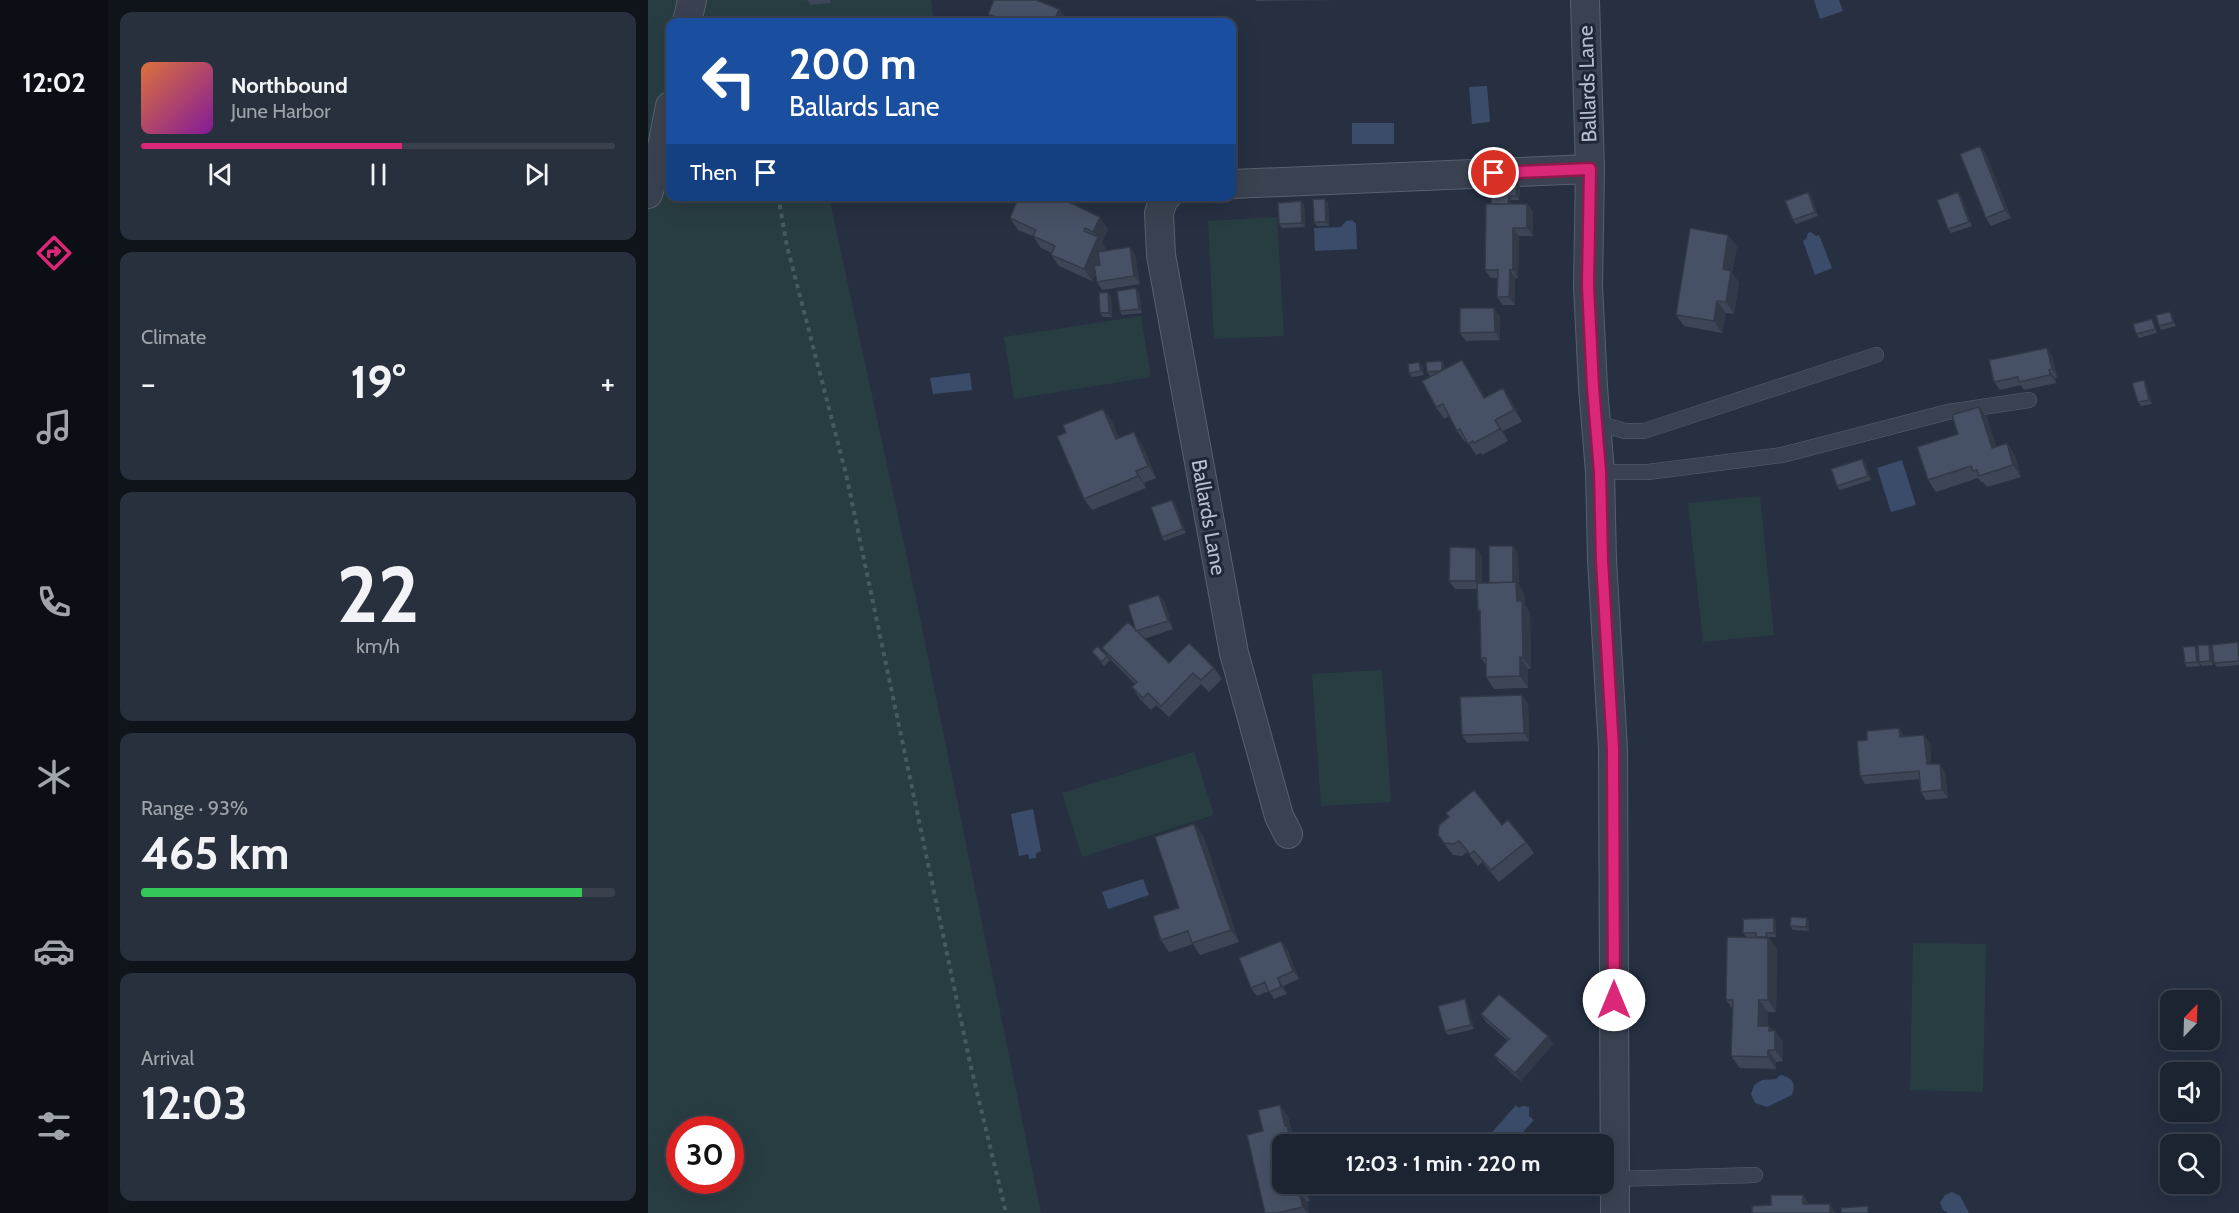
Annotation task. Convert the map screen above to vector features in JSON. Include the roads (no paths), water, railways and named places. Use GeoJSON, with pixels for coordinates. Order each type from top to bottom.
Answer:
{"type":"FeatureCollection","features":[{"type":"Feature","properties":{"kind":"street"},"geometry":{"type":"LineString","coordinates":[[688,18],[692,0]]}},
{"type":"Feature","properties":{"kind":"street","name":"Ballards Lane"},"geometry":{"type":"LineString","coordinates":[[1585,0],[1590,169],[1588,286],[1600,472],[1602,560],[1613,749],[1615,1213]]}},
{"type":"Feature","properties":{"kind":"street"},"geometry":{"type":"LineString","coordinates":[[648,194],[666,126]]}},
{"type":"Feature","properties":{"kind":"street","name":"Ballards Lane"},"geometry":{"type":"LineString","coordinates":[[1236,184],[1590,169]]}},
{"type":"Feature","properties":{"kind":"street","name":"Ballards Lane"},"geometry":{"type":"LineString","coordinates":[[1163,201],[1159,213],[1161,255],[1234,653],[1279,816],[1288,834]]}},
{"type":"Feature","properties":{"kind":"lane"},"geometry":{"type":"LineString","coordinates":[[1596,423],[1625,430],[1644,430],[1876,355]]}},
{"type":"Feature","properties":{"kind":"lane"},"geometry":{"type":"LineString","coordinates":[[1600,472],[1648,472],[1782,455],[1948,412],[2030,400]]}},
{"type":"Feature","properties":{"kind":"lane"},"geometry":{"type":"LineString","coordinates":[[1615,1179],[1755,1175]]}},
{"type":"Feature","properties":{"kind":"water"},"geometry":{"type":"Polygon","coordinates":[[[1814,0],[1839,0],[1843,11],[1820,19],[1814,0]]]}},
{"type":"Feature","properties":{"kind":"water"},"geometry":{"type":"Polygon","coordinates":[[[1487,86],[1490,122],[1472,124],[1469,87],[1487,86]]]}},
{"type":"Feature","properties":{"kind":"water"},"geometry":{"type":"Polygon","coordinates":[[[1352,123],[1394,123],[1394,144],[1352,144],[1352,123]]]}},
{"type":"Feature","properties":{"kind":"water"},"geometry":{"type":"Polygon","coordinates":[[[1352,220],[1356,224],[1357,249],[1315,251],[1314,228],[1341,227],[1346,221],[1352,220]]]}},
{"type":"Feature","properties":{"kind":"water"},"geometry":{"type":"Polygon","coordinates":[[[1811,232],[1816,236],[1819,235],[1832,268],[1815,275],[1803,241],[1811,232]]]}},
{"type":"Feature","properties":{"kind":"water"},"geometry":{"type":"Polygon","coordinates":[[[970,373],[972,390],[933,394],[930,378],[970,373]]]}},
{"type":"Feature","properties":{"kind":"water"},"geometry":{"type":"Polygon","coordinates":[[[1902,460],[1916,505],[1891,512],[1877,468],[1902,460]]]}},
{"type":"Feature","properties":{"kind":"water"},"geometry":{"type":"Polygon","coordinates":[[[1033,809],[1041,851],[1036,853],[1036,858],[1029,859],[1028,854],[1019,856],[1011,814],[1033,809]]]}},
{"type":"Feature","properties":{"kind":"water"},"geometry":{"type":"Polygon","coordinates":[[[1143,879],[1149,895],[1108,909],[1102,892],[1143,879]]]}},
{"type":"Feature","properties":{"kind":"water"},"geometry":{"type":"Polygon","coordinates":[[[1780,1075],[1788,1077],[1792,1082],[1794,1088],[1792,1095],[1767,1107],[1755,1103],[1751,1094],[1754,1085],[1762,1080],[1776,1079],[1780,1075]]]}},
{"type":"Feature","properties":{"kind":"water"},"geometry":{"type":"Polygon","coordinates":[[[1516,1105],[1519,1108],[1529,1107],[1529,1116],[1534,1120],[1521,1134],[1491,1134],[1516,1105]]]}},
{"type":"Feature","properties":{"kind":"water"},"geometry":{"type":"Polygon","coordinates":[[[1952,1192],[1960,1196],[1969,1213],[1948,1213],[1943,1210],[1940,1203],[1945,1195],[1952,1192]]]}}]}
